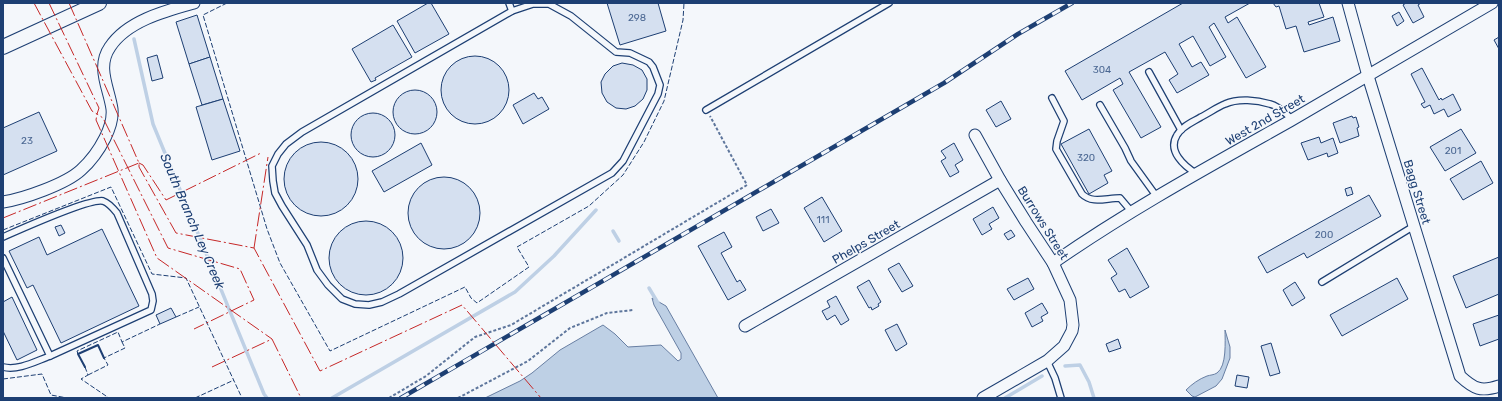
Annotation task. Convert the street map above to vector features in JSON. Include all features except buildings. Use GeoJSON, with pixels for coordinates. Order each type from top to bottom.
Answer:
{"type":"FeatureCollection","features":[{"type":"Feature","properties":{"kind":"street"},"geometry":{"type":"LineString","coordinates":[[3,47],[99,3]]}},
{"type":"Feature","properties":{"kind":"street"},"geometry":{"type":"LineString","coordinates":[[3,202],[43,190],[72,177],[82,170],[99,149],[109,130],[112,110],[103,74],[104,60],[110,47],[127,29],[143,20],[194,3]]}},
{"type":"Feature","properties":{"kind":"street","name":"Bagg Street"},"geometry":{"type":"LineString","coordinates":[[1348,3],[1368,76],[1460,376],[1469,385],[1482,390],[1499,386]]}},
{"type":"Feature","properties":{"kind":"street","name":"West 2nd Street"},"geometry":{"type":"LineString","coordinates":[[1053,263],[1131,211],[1292,120],[1492,3]]}},
{"type":"Feature","properties":{"kind":"street","name":"Burrows Street"},"geometry":{"type":"LineString","coordinates":[[975,135],[1000,180],[1053,263],[1070,300],[1074,325],[1072,331],[1064,346],[1047,361]]}},
{"type":"Feature","properties":{"kind":"street","name":"Phelps Street"},"geometry":{"type":"LineString","coordinates":[[745,326],[1000,180]]}},
{"type":"Feature","properties":{"kind":"street"},"geometry":{"type":"LineString","coordinates":[[983,398],[1047,361]]}},
{"type":"Feature","properties":{"kind":"lane"},"geometry":{"type":"LineString","coordinates":[[509,3],[512,11]]}},
{"type":"Feature","properties":{"kind":"lane"},"geometry":{"type":"LineString","coordinates":[[706,110],[889,3]]}},
{"type":"Feature","properties":{"kind":"lane"},"geometry":{"type":"LineString","coordinates":[[533,4],[550,4],[571,16],[616,52],[630,53],[640,57],[649,62],[653,67],[660,85],[658,94],[623,161],[612,173],[399,294],[382,302],[368,305],[355,304],[342,299],[328,285],[317,270],[307,245],[275,193],[272,166],[278,154],[286,144],[302,132],[512,11],[533,4]]}},
{"type":"Feature","properties":{"kind":"lane"},"geometry":{"type":"LineString","coordinates":[[1149,72],[1181,130]]}},
{"type":"Feature","properties":{"kind":"lane"},"geometry":{"type":"LineString","coordinates":[[1052,98],[1064,121],[1057,141],[1056,149],[1082,194],[1087,199],[1096,200],[1120,198],[1131,211]]}},
{"type":"Feature","properties":{"kind":"lane"},"geometry":{"type":"LineString","coordinates":[[1197,174],[1187,168],[1178,158],[1174,145],[1177,135],[1185,127],[1225,104],[1248,100],[1271,104],[1283,111],[1292,120]]}},
{"type":"Feature","properties":{"kind":"lane"},"geometry":{"type":"LineString","coordinates":[[1100,105],[1126,148],[1131,162],[1157,197]]}},
{"type":"Feature","properties":{"kind":"lane"},"geometry":{"type":"LineString","coordinates":[[3,237],[85,204],[102,201],[110,205],[117,213],[152,294],[153,301],[150,310],[50,356],[20,366],[7,368],[3,367]]}},
{"type":"Feature","properties":{"kind":"lane"},"geometry":{"type":"LineString","coordinates":[[1322,282],[1414,226]]}},
{"type":"Feature","properties":{"kind":"lane"},"geometry":{"type":"LineString","coordinates":[[3,258],[50,356]]}},
{"type":"Feature","properties":{"kind":"lane"},"geometry":{"type":"LineString","coordinates":[[1047,361],[1055,378],[1061,398]]}},
{"type":"Feature","properties":{"kind":"path"},"geometry":{"type":"LineString","coordinates":[[389,398],[426,376],[475,337],[511,325],[747,185],[706,110]]}},
{"type":"Feature","properties":{"kind":"path"},"geometry":{"type":"LineString","coordinates":[[458,398],[528,361],[570,328],[608,313],[633,310]]}},
{"type":"Feature","properties":{"kind":"water"},"geometry":{"type":"Polygon","coordinates":[[[652,298],[666,306],[718,398],[485,398],[520,381],[560,350],[603,325],[628,347],[661,345],[678,361],[681,359],[681,353],[654,305],[652,298]]]}},
{"type":"Feature","properties":{"kind":"water"},"geometry":{"type":"Polygon","coordinates":[[[1225,330],[1230,347],[1230,358],[1222,379],[1216,386],[1195,397],[1192,396],[1186,390],[1188,388],[1198,380],[1216,374],[1220,370],[1225,353],[1225,330]]]}},
{"type":"Feature","properties":{"kind":"waterway","name":"South Branch Ley Creek"},"geometry":{"type":"LineString","coordinates":[[134,39],[153,124],[264,394],[267,398]]}},
{"type":"Feature","properties":{"kind":"waterway","name":"South Branch Ley Creek"},"geometry":{"type":"LineString","coordinates":[[332,398],[515,292],[554,256],[596,210]]}},
{"type":"Feature","properties":{"kind":"waterway","name":"South Branch Ley Creek"},"geometry":{"type":"LineString","coordinates":[[613,231],[619,241]]}},
{"type":"Feature","properties":{"kind":"waterway","name":"South Branch Ley Creek"},"geometry":{"type":"LineString","coordinates":[[649,288],[658,303]]}},
{"type":"Feature","properties":{"kind":"waterway","name":"South Branch Ley Creek"},"geometry":{"type":"LineString","coordinates":[[1065,366],[1080,365],[1089,382],[1094,398]]}},
{"type":"Feature","properties":{"kind":"waterway","name":"South Branch Ley Creek"},"geometry":{"type":"LineString","coordinates":[[1005,398],[1042,376]]}},
{"type":"Feature","properties":{"kind":"railway"},"geometry":{"type":"LineString","coordinates":[[401,398],[944,83],[1018,34],[1072,3]]}},
{"type":"Feature","properties":{"kind":"fence"},"geometry":{"type":"LineString","coordinates":[[227,3],[203,15],[267,229],[280,263],[330,351],[465,287],[471,298],[477,303],[529,267],[517,247],[589,206],[623,175],[644,142],[664,101],[683,20],[684,3]]}},
{"type":"Feature","properties":{"kind":"fence"},"geometry":{"type":"LineString","coordinates":[[3,230],[111,187],[152,274],[186,278],[242,398]]}},
{"type":"Feature","properties":{"kind":"fence"},"geometry":{"type":"LineString","coordinates":[[176,317],[199,307]]}},
{"type":"Feature","properties":{"kind":"fence"},"geometry":{"type":"LineString","coordinates":[[78,354],[77,351],[118,332],[122,342],[160,324]]}},
{"type":"Feature","properties":{"kind":"fence"},"geometry":{"type":"LineString","coordinates":[[88,375],[108,365],[104,358],[125,348],[122,342]]}},
{"type":"Feature","properties":{"kind":"fence"},"geometry":{"type":"LineString","coordinates":[[85,367],[88,375],[81,379],[109,398]]}},
{"type":"Feature","properties":{"kind":"fence"},"geometry":{"type":"LineString","coordinates":[[3,379],[42,374],[51,395],[67,398]]}},
{"type":"Feature","properties":{"kind":"fence"},"geometry":{"type":"LineString","coordinates":[[195,398],[234,380]]}},
{"type":"Feature","properties":{"kind":"wall"},"geometry":{"type":"LineString","coordinates":[[85,367],[78,354],[98,345],[104,358]]}},
{"type":"Feature","properties":{"kind":"power"},"geometry":{"type":"LineString","coordinates":[[34,3],[92,111],[97,114],[96,120],[157,258],[272,339]]}},
{"type":"Feature","properties":{"kind":"power"},"geometry":{"type":"LineString","coordinates":[[49,3],[99,108],[97,114],[103,118],[168,248],[240,269],[254,300],[194,329]]}},
{"type":"Feature","properties":{"kind":"power"},"geometry":{"type":"LineString","coordinates":[[69,3],[139,163],[139,167],[176,233],[254,248],[320,371],[462,305],[541,398]]}},
{"type":"Feature","properties":{"kind":"power"},"geometry":{"type":"LineString","coordinates":[[139,163],[143,165],[166,200],[261,153]]}},
{"type":"Feature","properties":{"kind":"power"},"geometry":{"type":"LineString","coordinates":[[254,248],[268,157]]}},
{"type":"Feature","properties":{"kind":"power"},"geometry":{"type":"LineString","coordinates":[[3,218],[139,163]]}},
{"type":"Feature","properties":{"kind":"power"},"geometry":{"type":"LineString","coordinates":[[212,367],[272,339],[301,398]]}}]}
